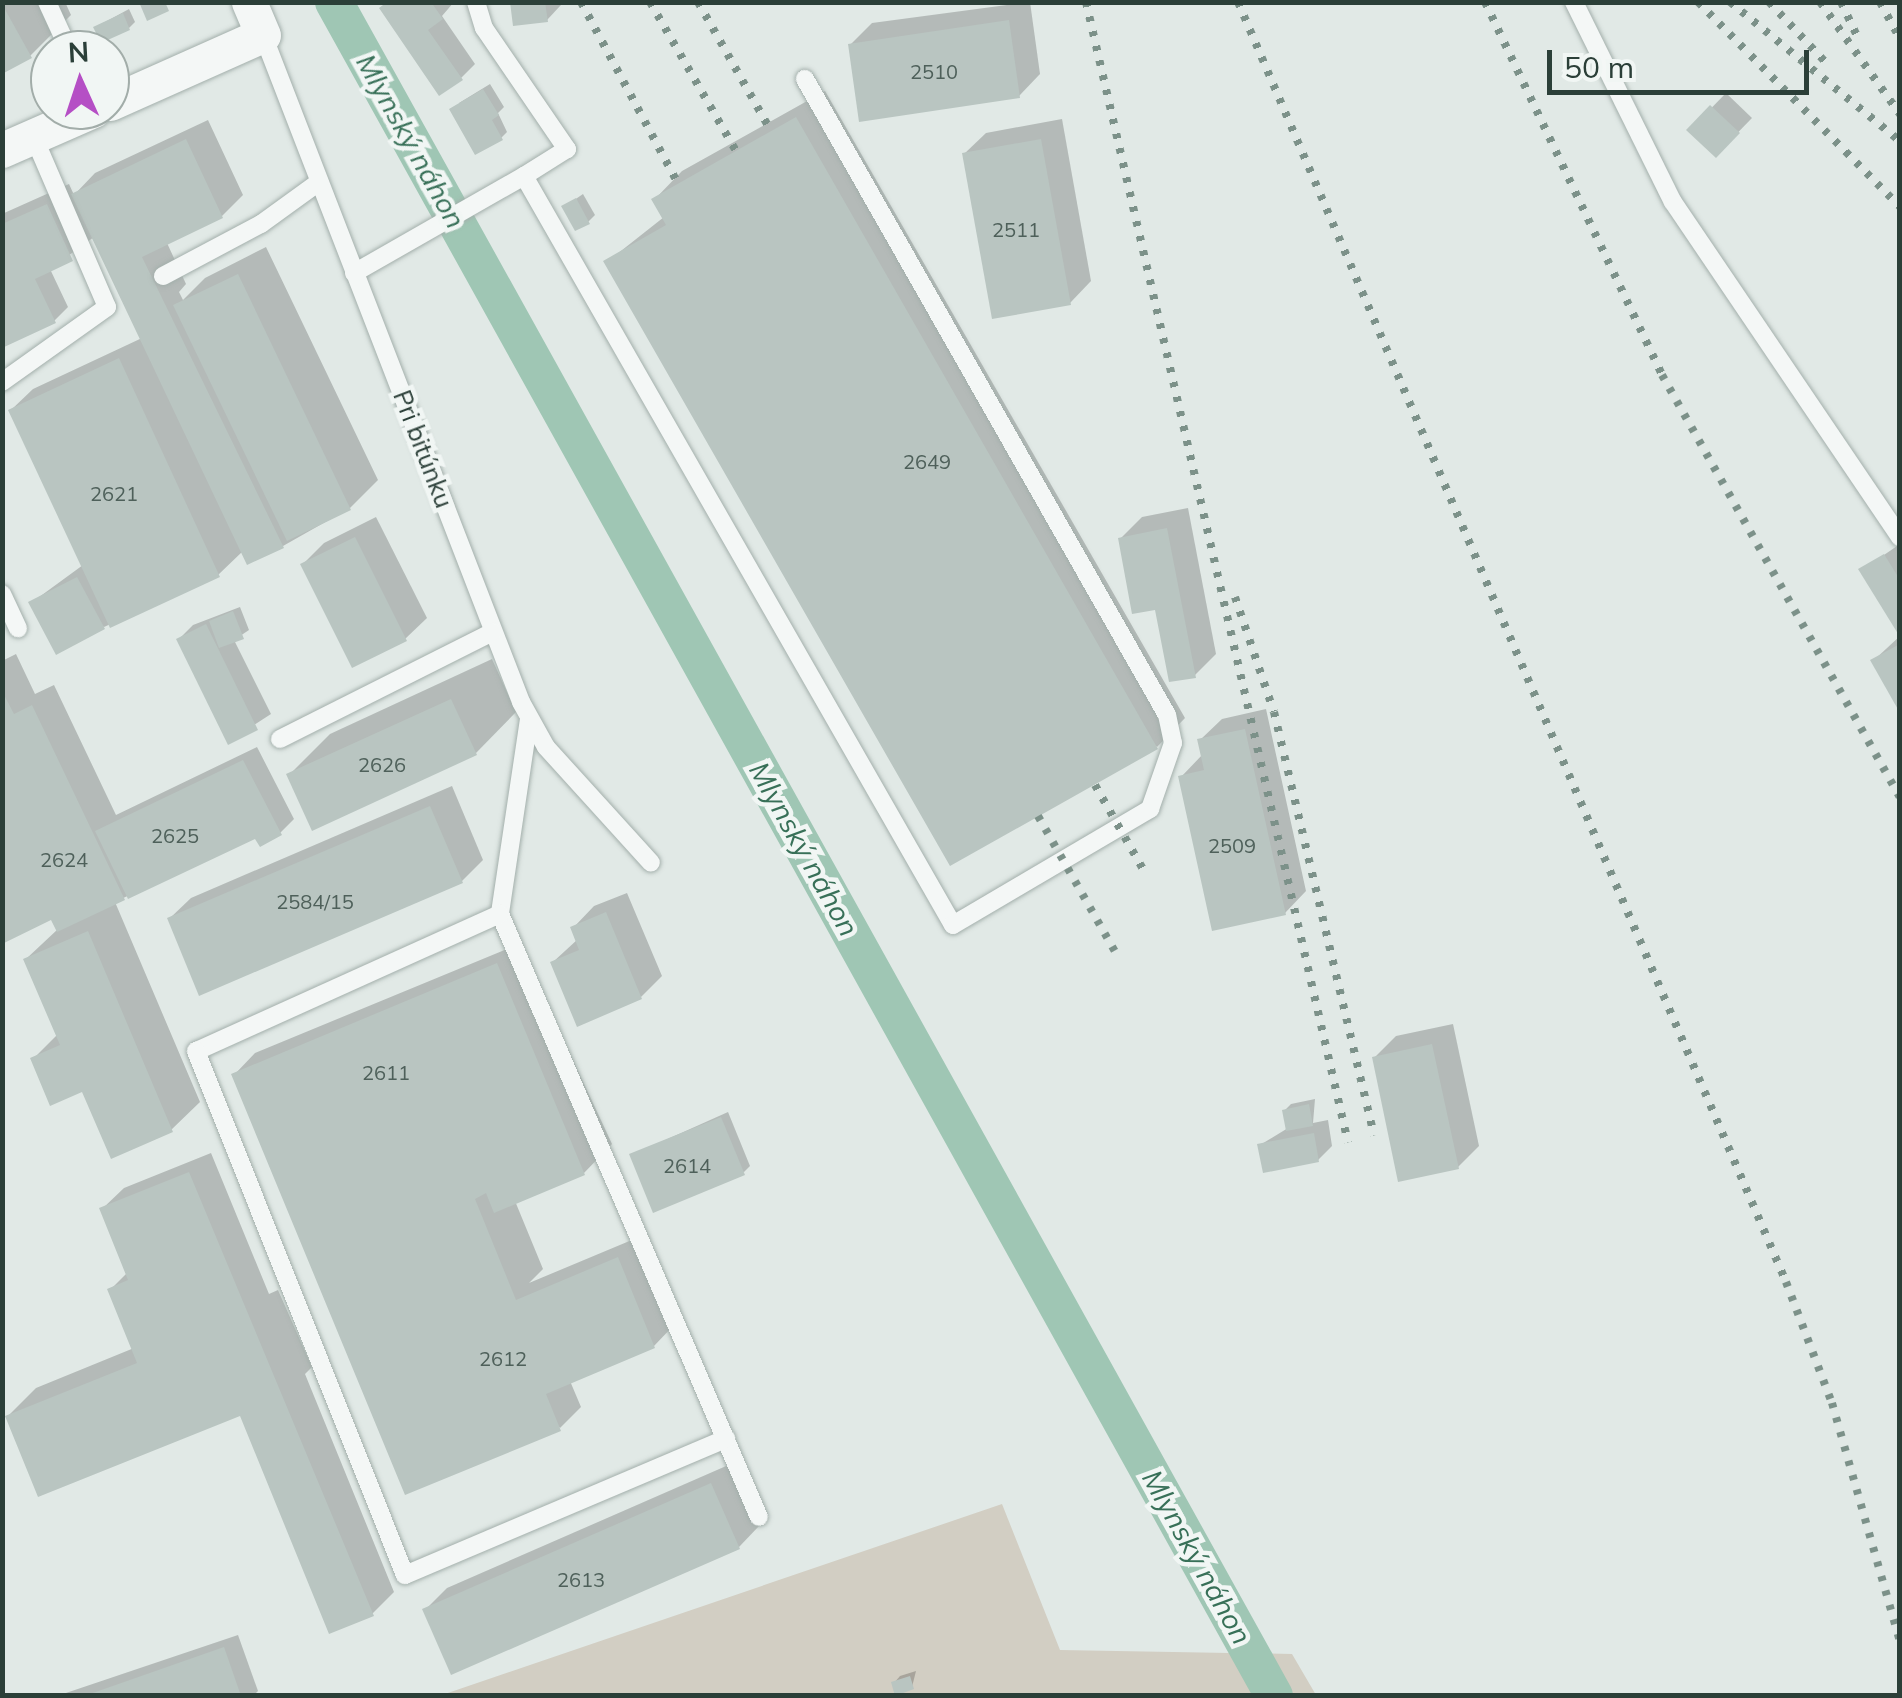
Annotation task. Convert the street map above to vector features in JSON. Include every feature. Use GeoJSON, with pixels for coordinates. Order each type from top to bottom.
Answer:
{"type":"FeatureCollection","features":[{"type":"Feature","properties":{"kind":"street"},"geometry":{"type":"LineString","coordinates":[[130,90],[256,18]]}},
{"type":"Feature","properties":{"kind":"street"},"geometry":{"type":"LineString","coordinates":[[18,142],[46,130]]}},
{"type":"Feature","properties":{"kind":"lane"},"geometry":{"type":"LineString","coordinates":[[47,2],[60,30]]}},
{"type":"Feature","properties":{"kind":"lane"},"geometry":{"type":"LineString","coordinates":[[354,273],[567,149],[484,28],[476,2]]}},
{"type":"Feature","properties":{"kind":"lane"},"geometry":{"type":"LineString","coordinates":[[1574,2],[1674,202],[1819,410],[1900,538]]}},
{"type":"Feature","properties":{"kind":"lane","name":"Pri bitúnku"},"geometry":{"type":"LineString","coordinates":[[256,18],[493,632],[530,718],[546,747],[651,863]]}},
{"type":"Feature","properties":{"kind":"lane"},"geometry":{"type":"LineString","coordinates":[[524,176],[953,925],[1150,809],[1173,743],[1167,714],[805,79]]}},
{"type":"Feature","properties":{"kind":"lane"},"geometry":{"type":"LineString","coordinates":[[2,382],[107,307],[18,142]]}},
{"type":"Feature","properties":{"kind":"lane"},"geometry":{"type":"LineString","coordinates":[[163,276],[261,224],[319,182]]}},
{"type":"Feature","properties":{"kind":"lane"},"geometry":{"type":"LineString","coordinates":[[2,594],[18,628]]}},
{"type":"Feature","properties":{"kind":"lane"},"geometry":{"type":"LineString","coordinates":[[280,739],[493,632]]}},
{"type":"Feature","properties":{"kind":"lane"},"geometry":{"type":"LineString","coordinates":[[530,718],[500,914],[759,1517]]}},
{"type":"Feature","properties":{"kind":"lane"},"geometry":{"type":"LineString","coordinates":[[500,914],[196,1052],[405,1574],[726,1440]]}},
{"type":"Feature","properties":{"kind":"shaded area"},"geometry":{"type":"Polygon","coordinates":[[[1002,1504],[1060,1650],[1292,1654],[1316,1695],[439,1696],[1002,1504]]]}},
{"type":"Feature","properties":{"kind":"building"},"geometry":{"type":"Polygon","coordinates":[[[139,2],[165,2],[169,11],[147,21],[139,2]]]}},
{"type":"Feature","properties":{"kind":"building"},"geometry":{"type":"Polygon","coordinates":[[[387,2],[431,2],[443,19],[428,30],[463,80],[439,96],[379,8],[387,2]]]}},
{"type":"Feature","properties":{"kind":"building"},"geometry":{"type":"Polygon","coordinates":[[[510,2],[545,2],[548,22],[513,26],[510,2]]]}},
{"type":"Feature","properties":{"kind":"building"},"geometry":{"type":"Polygon","coordinates":[[[2,4],[30,59],[2,74],[2,4]]]}},
{"type":"Feature","properties":{"kind":"building"},"geometry":{"type":"Polygon","coordinates":[[[123,13],[130,30],[94,30],[93,27],[123,13]]]}},
{"type":"Feature","properties":{"kind":"building"},"geometry":{"type":"Polygon","coordinates":[[[1009,20],[1020,98],[859,122],[848,44],[1009,20]]]}},
{"type":"Feature","properties":{"kind":"building"},"geometry":{"type":"Polygon","coordinates":[[[483,89],[499,115],[492,120],[503,140],[475,155],[449,109],[483,89]]]}},
{"type":"Feature","properties":{"kind":"building"},"geometry":{"type":"Polygon","coordinates":[[[1710,105],[1740,133],[1716,158],[1686,130],[1710,105]]]}},
{"type":"Feature","properties":{"kind":"building"},"geometry":{"type":"Polygon","coordinates":[[[796,117],[1158,749],[950,866],[603,261],[666,225],[651,199],[796,117]]]}},
{"type":"Feature","properties":{"kind":"building"},"geometry":{"type":"Polygon","coordinates":[[[186,139],[223,218],[142,257],[284,548],[247,565],[71,194],[186,139]]]}},
{"type":"Feature","properties":{"kind":"building"},"geometry":{"type":"Polygon","coordinates":[[[1041,139],[1071,305],[992,319],[962,153],[1041,139]]]}},
{"type":"Feature","properties":{"kind":"building"},"geometry":{"type":"Polygon","coordinates":[[[576,198],[590,224],[575,231],[561,206],[576,198]]]}},
{"type":"Feature","properties":{"kind":"building"},"geometry":{"type":"Polygon","coordinates":[[[47,204],[73,261],[35,279],[56,323],[2,348],[2,224],[47,204]]]}},
{"type":"Feature","properties":{"kind":"building"},"geometry":{"type":"Polygon","coordinates":[[[238,274],[351,510],[287,541],[173,305],[238,274]]]}},
{"type":"Feature","properties":{"kind":"building"},"geometry":{"type":"Polygon","coordinates":[[[119,358],[220,577],[110,628],[8,410],[119,358]]]}},
{"type":"Feature","properties":{"kind":"building"},"geometry":{"type":"Polygon","coordinates":[[[1167,528],[1196,678],[1169,682],[1155,610],[1132,614],[1118,538],[1167,528]]]}},
{"type":"Feature","properties":{"kind":"building"},"geometry":{"type":"Polygon","coordinates":[[[355,537],[407,641],[352,668],[300,564],[355,537]]]}},
{"type":"Feature","properties":{"kind":"building"},"geometry":{"type":"Polygon","coordinates":[[[1884,554],[1900,580],[1900,637],[1858,569],[1884,554]]]}},
{"type":"Feature","properties":{"kind":"building"},"geometry":{"type":"Polygon","coordinates":[[[77,577],[105,629],[56,655],[28,602],[77,577]]]}},
{"type":"Feature","properties":{"kind":"building"},"geometry":{"type":"Polygon","coordinates":[[[233,611],[244,639],[219,648],[209,621],[233,611]]]}},
{"type":"Feature","properties":{"kind":"building"},"geometry":{"type":"Polygon","coordinates":[[[206,624],[258,730],[228,745],[176,639],[206,624]]]}},
{"type":"Feature","properties":{"kind":"building"},"geometry":{"type":"Polygon","coordinates":[[[1900,644],[1900,713],[1870,660],[1900,644]]]}},
{"type":"Feature","properties":{"kind":"building"},"geometry":{"type":"Polygon","coordinates":[[[2,691],[14,714],[32,705],[125,900],[57,932],[51,920],[2,944],[2,691]]]}},
{"type":"Feature","properties":{"kind":"building"},"geometry":{"type":"Polygon","coordinates":[[[451,699],[477,755],[312,831],[286,774],[451,699]]]}},
{"type":"Feature","properties":{"kind":"building"},"geometry":{"type":"Polygon","coordinates":[[[1245,729],[1286,915],[1212,931],[1178,776],[1204,770],[1197,739],[1245,729]]]}},
{"type":"Feature","properties":{"kind":"building"},"geometry":{"type":"Polygon","coordinates":[[[243,760],[282,835],[260,847],[255,839],[128,899],[95,831],[243,760]]]}},
{"type":"Feature","properties":{"kind":"building"},"geometry":{"type":"Polygon","coordinates":[[[430,806],[463,883],[199,996],[167,918],[430,806]]]}},
{"type":"Feature","properties":{"kind":"building"},"geometry":{"type":"Polygon","coordinates":[[[606,912],[642,999],[577,1027],[550,962],[579,950],[570,927],[606,912]]]}},
{"type":"Feature","properties":{"kind":"building"},"geometry":{"type":"Polygon","coordinates":[[[88,931],[173,1132],[111,1159],[82,1092],[50,1106],[30,1058],[60,1045],[23,959],[88,931]]]}},
{"type":"Feature","properties":{"kind":"building"},"geometry":{"type":"Polygon","coordinates":[[[497,963],[585,1175],[494,1213],[486,1193],[475,1199],[516,1300],[618,1257],[655,1348],[546,1394],[561,1431],[405,1495],[231,1074],[497,963]]]}},
{"type":"Feature","properties":{"kind":"building"},"geometry":{"type":"Polygon","coordinates":[[[1432,1044],[1459,1169],[1398,1182],[1372,1057],[1432,1044]]]}},
{"type":"Feature","properties":{"kind":"building"},"geometry":{"type":"Polygon","coordinates":[[[1309,1104],[1313,1126],[1286,1131],[1282,1110],[1309,1104]]]}},
{"type":"Feature","properties":{"kind":"building"},"geometry":{"type":"Polygon","coordinates":[[[721,1117],[745,1175],[653,1213],[629,1154],[721,1117]]]}},
{"type":"Feature","properties":{"kind":"building"},"geometry":{"type":"Polygon","coordinates":[[[1314,1133],[1319,1162],[1263,1173],[1257,1144],[1314,1133]]]}},
{"type":"Feature","properties":{"kind":"building"},"geometry":{"type":"Polygon","coordinates":[[[189,1172],[374,1616],[329,1634],[240,1416],[38,1497],[5,1416],[137,1363],[107,1289],[128,1280],[99,1208],[189,1172]]]}},
{"type":"Feature","properties":{"kind":"building"},"geometry":{"type":"Polygon","coordinates":[[[711,1483],[740,1549],[451,1675],[422,1609],[711,1483]]]}},
{"type":"Feature","properties":{"kind":"building"},"geometry":{"type":"Polygon","coordinates":[[[224,1647],[241,1696],[87,1696],[87,1695],[224,1647]]]}},
{"type":"Feature","properties":{"kind":"building"},"geometry":{"type":"Polygon","coordinates":[[[910,1676],[914,1689],[895,1696],[891,1682],[910,1676]]]}},
{"type":"Feature","properties":{"kind":"waterway","name":"Mlynský náhon"},"geometry":{"type":"LineString","coordinates":[[334,2],[1274,1696]]}},
{"type":"Feature","properties":{"kind":"railway"},"geometry":{"type":"LineString","coordinates":[[581,2],[678,184]]}},
{"type":"Feature","properties":{"kind":"railway"},"geometry":{"type":"LineString","coordinates":[[650,2],[736,151]]}},
{"type":"Feature","properties":{"kind":"railway"},"geometry":{"type":"LineString","coordinates":[[698,2],[771,131]]}},
{"type":"Feature","properties":{"kind":"railway"},"geometry":{"type":"LineString","coordinates":[[1086,2],[1348,1142]]}},
{"type":"Feature","properties":{"kind":"railway"},"geometry":{"type":"LineString","coordinates":[[1238,2],[1786,1282],[1832,1403],[1900,1642]]}},
{"type":"Feature","properties":{"kind":"railway"},"geometry":{"type":"LineString","coordinates":[[1485,2],[1662,375],[1900,797]]}},
{"type":"Feature","properties":{"kind":"railway"},"geometry":{"type":"LineString","coordinates":[[1698,2],[1900,207]]}},
{"type":"Feature","properties":{"kind":"railway"},"geometry":{"type":"LineString","coordinates":[[1730,2],[1900,141]]}},
{"type":"Feature","properties":{"kind":"railway"},"geometry":{"type":"LineString","coordinates":[[1769,2],[1830,67]]}},
{"type":"Feature","properties":{"kind":"railway"},"geometry":{"type":"LineString","coordinates":[[1820,2],[1900,114]]}},
{"type":"Feature","properties":{"kind":"railway"},"geometry":{"type":"LineString","coordinates":[[1841,2],[1859,40]]}},
{"type":"Feature","properties":{"kind":"railway"},"geometry":{"type":"LineString","coordinates":[[1880,2],[1900,39]]}},
{"type":"Feature","properties":{"kind":"railway"},"geometry":{"type":"LineString","coordinates":[[1235,597],[1274,712],[1374,1135]]}},
{"type":"Feature","properties":{"kind":"railway"},"geometry":{"type":"LineString","coordinates":[[1095,785],[1143,869]]}},
{"type":"Feature","properties":{"kind":"railway"},"geometry":{"type":"LineString","coordinates":[[1038,816],[1117,955]]}}]}
